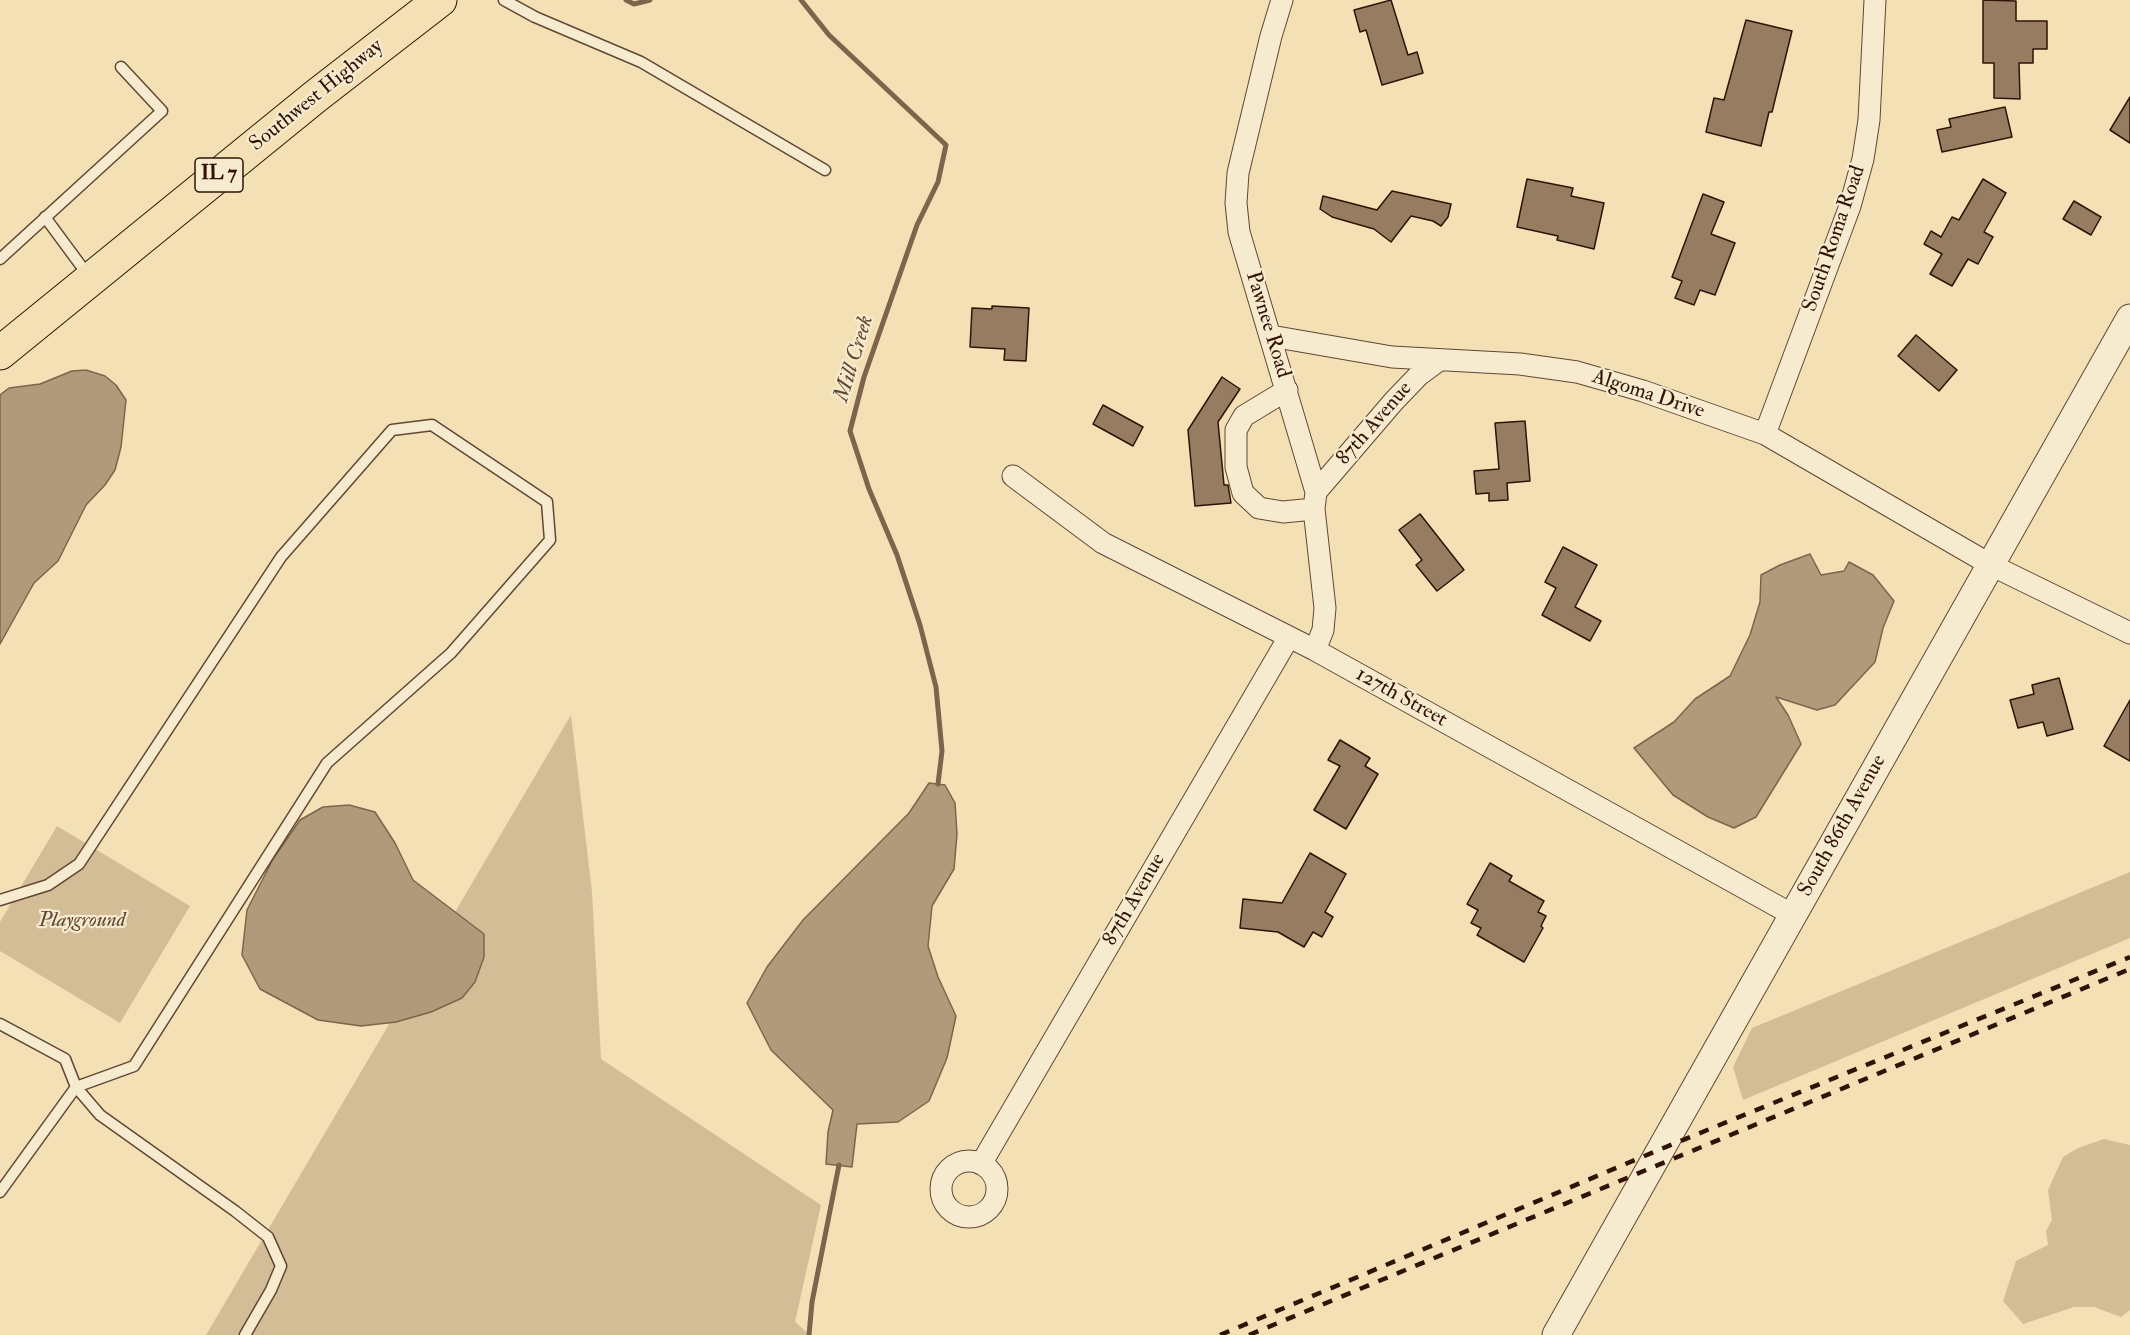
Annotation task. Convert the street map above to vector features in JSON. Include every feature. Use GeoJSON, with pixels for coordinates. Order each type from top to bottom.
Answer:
{"type":"FeatureCollection","features":[{"type":"Feature","properties":{"kind":"main road","name":"Southwest Highway"},"geometry":{"type":"LineString","coordinates":[[0,353],[316,96],[440,0]]}},
{"type":"Feature","properties":{"kind":"street","name":"Pawnee Road"},"geometry":{"type":"LineString","coordinates":[[1282,0],[1238,173],[1236,203],[1239,232],[1287,390],[1315,501],[1325,608],[1323,630],[1315,650]]}},
{"type":"Feature","properties":{"kind":"street","name":"South Roma Road"},"geometry":{"type":"LineString","coordinates":[[1765,434],[1850,206],[1863,159],[1869,120],[1875,0]]}},
{"type":"Feature","properties":{"kind":"street","name":"South 86th Avenue"},"geometry":{"type":"LineString","coordinates":[[1556,1335],[2130,318]]}},
{"type":"Feature","properties":{"kind":"street","name":"Algoma Drive"},"geometry":{"type":"LineString","coordinates":[[1271,336],[1392,357],[1520,364],[1577,372],[1643,391],[1765,434],[1990,565],[2130,633]]}},
{"type":"Feature","properties":{"kind":"street","name":"87th Avenue"},"geometry":{"type":"LineString","coordinates":[[1315,501],[1394,401],[1419,375],[1438,361]]}},
{"type":"Feature","properties":{"kind":"street"},"geometry":{"type":"LineString","coordinates":[[1287,390],[1244,416],[1236,430],[1236,467],[1244,493],[1259,508],[1283,512],[1315,501]]}},
{"type":"Feature","properties":{"kind":"street","name":"127th Street"},"geometry":{"type":"LineString","coordinates":[[1013,476],[1103,543],[1315,650],[1792,915]]}},
{"type":"Feature","properties":{"kind":"street","name":"87th Avenue"},"geometry":{"type":"LineString","coordinates":[[981,1164],[1289,637]]}},
{"type":"Feature","properties":{"kind":"lane"},"geometry":{"type":"LineString","coordinates":[[504,0],[535,17],[641,62],[825,170]]}},
{"type":"Feature","properties":{"kind":"lane"},"geometry":{"type":"LineString","coordinates":[[0,259],[162,111],[121,67]]}},
{"type":"Feature","properties":{"kind":"lane"},"geometry":{"type":"LineString","coordinates":[[45,218],[91,279]]}},
{"type":"Feature","properties":{"kind":"lane"},"geometry":{"type":"LineString","coordinates":[[0,900],[48,885],[79,864],[281,557],[392,430],[432,425],[547,502],[550,540],[451,653],[327,763],[134,1066],[76,1087],[0,1192]]}},
{"type":"Feature","properties":{"kind":"lane"},"geometry":{"type":"LineString","coordinates":[[0,1024],[65,1059],[76,1087],[100,1115],[235,1211],[268,1238],[281,1266],[271,1290],[245,1335]]}},
{"type":"Feature","properties":{"kind":"green space"},"geometry":{"type":"Polygon","coordinates":[[[571,715],[592,892],[601,1059],[821,1205],[795,1322],[810,1335],[206,1335],[571,715]]]}},
{"type":"Feature","properties":{"kind":"green space","name":"Playground"},"geometry":{"type":"Polygon","coordinates":[[[57,826],[190,906],[120,1023],[0,951],[0,922],[57,826]]]}},
{"type":"Feature","properties":{"kind":"green space"},"geometry":{"type":"Polygon","coordinates":[[[2130,872],[2130,938],[1743,1100],[1733,1067],[1752,1028],[2130,872]]]}},
{"type":"Feature","properties":{"kind":"green space"},"geometry":{"type":"Polygon","coordinates":[[[2104,1139],[2130,1145],[2130,1310],[2121,1317],[2094,1307],[2074,1307],[2023,1324],[2003,1301],[2016,1261],[2048,1245],[2046,1231],[2052,1220],[2048,1190],[2063,1157],[2078,1148],[2104,1139]]]}},
{"type":"Feature","properties":{"kind":"shaded area"},"geometry":{"type":"Polygon","coordinates":[[[86,370],[105,376],[116,385],[126,400],[121,447],[115,470],[105,485],[86,505],[58,561],[34,583],[0,644],[0,395],[9,388],[40,384],[72,371],[86,370]]]}},
{"type":"Feature","properties":{"kind":"shaded area"},"geometry":{"type":"Polygon","coordinates":[[[1810,554],[1821,575],[1844,571],[1849,562],[1873,575],[1894,601],[1883,628],[1875,662],[1835,705],[1817,710],[1776,697],[1788,715],[1801,744],[1756,817],[1734,828],[1708,817],[1673,795],[1634,748],[1674,722],[1695,699],[1730,676],[1750,635],[1760,602],[1761,575],[1810,554]]]}},
{"type":"Feature","properties":{"kind":"shaded area"},"geometry":{"type":"Polygon","coordinates":[[[929,783],[945,785],[955,803],[957,834],[954,869],[932,906],[928,946],[938,977],[956,1016],[947,1058],[929,1101],[898,1122],[857,1124],[852,1167],[826,1164],[828,1132],[833,1110],[771,1050],[747,1003],[767,967],[803,920],[909,813],[929,783]]]}},
{"type":"Feature","properties":{"kind":"shaded area"},"geometry":{"type":"Polygon","coordinates":[[[349,805],[375,812],[395,843],[413,880],[484,934],[484,957],[475,982],[462,998],[431,1012],[396,1022],[361,1026],[318,1020],[260,989],[242,955],[247,910],[273,859],[300,820],[323,807],[349,805]]]}},
{"type":"Feature","properties":{"kind":"building"},"geometry":{"type":"Polygon","coordinates":[[[1391,0],[1408,55],[1417,52],[1423,73],[1382,85],[1366,30],[1360,32],[1354,10],[1391,0]]]}},
{"type":"Feature","properties":{"kind":"building"},"geometry":{"type":"Polygon","coordinates":[[[1983,0],[2016,1],[2016,21],[2047,21],[2047,49],[2033,49],[2033,63],[2019,63],[2020,99],[1994,98],[1994,63],[1983,63],[1983,0]]]}},
{"type":"Feature","properties":{"kind":"building"},"geometry":{"type":"Polygon","coordinates":[[[1746,20],[1792,31],[1761,146],[1706,132],[1714,98],[1724,100],[1746,20]]]}},
{"type":"Feature","properties":{"kind":"building"},"geometry":{"type":"Polygon","coordinates":[[[2130,97],[2130,143],[2110,130],[2130,97]]]}},
{"type":"Feature","properties":{"kind":"building"},"geometry":{"type":"Polygon","coordinates":[[[2005,107],[2012,137],[1942,152],[1937,130],[1951,127],[1949,119],[2005,107]]]}},
{"type":"Feature","properties":{"kind":"building"},"geometry":{"type":"Polygon","coordinates":[[[1527,179],[1573,188],[1571,196],[1604,203],[1594,249],[1557,240],[1558,236],[1517,227],[1527,179]]]}},
{"type":"Feature","properties":{"kind":"building"},"geometry":{"type":"Polygon","coordinates":[[[1983,179],[2006,193],[1984,232],[1993,237],[1978,264],[1968,259],[1952,286],[1930,274],[1942,254],[1924,244],[1931,231],[1941,237],[1952,217],[1959,220],[1983,179]]]}},
{"type":"Feature","properties":{"kind":"building"},"geometry":{"type":"Polygon","coordinates":[[[1392,191],[1451,204],[1448,217],[1441,226],[1433,221],[1411,216],[1391,242],[1374,229],[1332,217],[1320,209],[1323,196],[1377,210],[1392,191]]]}},
{"type":"Feature","properties":{"kind":"building"},"geometry":{"type":"Polygon","coordinates":[[[1703,194],[1724,202],[1711,234],[1735,243],[1715,295],[1700,290],[1694,305],[1675,298],[1682,281],[1672,277],[1703,194]]]}},
{"type":"Feature","properties":{"kind":"building"},"geometry":{"type":"Polygon","coordinates":[[[2074,201],[2101,217],[2091,235],[2063,219],[2074,201]]]}},
{"type":"Feature","properties":{"kind":"building"},"geometry":{"type":"Polygon","coordinates":[[[992,306],[1029,308],[1026,361],[1004,360],[1005,349],[970,347],[972,308],[992,309],[992,306]]]}},
{"type":"Feature","properties":{"kind":"building"},"geometry":{"type":"Polygon","coordinates":[[[1916,335],[1957,370],[1939,391],[1898,356],[1916,335]]]}},
{"type":"Feature","properties":{"kind":"building"},"geometry":{"type":"Polygon","coordinates":[[[1222,377],[1240,389],[1218,422],[1224,485],[1228,485],[1231,503],[1195,506],[1188,430],[1222,377]]]}},
{"type":"Feature","properties":{"kind":"building"},"geometry":{"type":"Polygon","coordinates":[[[1103,405],[1143,427],[1133,446],[1093,424],[1103,405]]]}},
{"type":"Feature","properties":{"kind":"building"},"geometry":{"type":"Polygon","coordinates":[[[1525,421],[1530,481],[1507,483],[1508,500],[1489,501],[1489,493],[1476,494],[1474,471],[1499,469],[1495,423],[1525,421]]]}},
{"type":"Feature","properties":{"kind":"building"},"geometry":{"type":"Polygon","coordinates":[[[1420,514],[1464,570],[1437,591],[1416,565],[1422,560],[1399,530],[1420,514]]]}},
{"type":"Feature","properties":{"kind":"building"},"geometry":{"type":"Polygon","coordinates":[[[1563,547],[1597,565],[1575,607],[1601,621],[1590,641],[1542,615],[1556,588],[1545,582],[1563,547]]]}},
{"type":"Feature","properties":{"kind":"building"},"geometry":{"type":"Polygon","coordinates":[[[2059,678],[2073,729],[2047,736],[2043,722],[2018,728],[2010,700],[2034,694],[2032,685],[2059,678]]]}},
{"type":"Feature","properties":{"kind":"building"},"geometry":{"type":"Polygon","coordinates":[[[2130,700],[2130,761],[2104,746],[2130,700]]]}},
{"type":"Feature","properties":{"kind":"building"},"geometry":{"type":"Polygon","coordinates":[[[1340,740],[1370,758],[1365,766],[1378,774],[1346,829],[1314,810],[1340,766],[1328,760],[1340,740]]]}},
{"type":"Feature","properties":{"kind":"building"},"geometry":{"type":"Polygon","coordinates":[[[1310,853],[1346,874],[1325,912],[1333,917],[1322,937],[1313,932],[1304,947],[1278,932],[1240,928],[1243,899],[1282,903],[1310,853]]]}},
{"type":"Feature","properties":{"kind":"building"},"geometry":{"type":"Polygon","coordinates":[[[1490,863],[1512,876],[1509,881],[1544,901],[1538,912],[1546,916],[1541,926],[1543,928],[1524,962],[1477,935],[1481,928],[1471,923],[1478,910],[1467,904],[1490,863]]]}},
{"type":"Feature","properties":{"kind":"waterway","name":"Mill Creek"},"geometry":{"type":"LineString","coordinates":[[626,0],[634,4],[650,0]]}},
{"type":"Feature","properties":{"kind":"waterway","name":"Mill Creek"},"geometry":{"type":"LineString","coordinates":[[801,0],[829,35],[946,145],[938,182],[917,225],[864,377],[850,431],[869,489],[897,555],[920,625],[936,687],[942,751],[938,784]]}},
{"type":"Feature","properties":{"kind":"waterway"},"geometry":{"type":"LineString","coordinates":[[809,1335],[812,1302],[839,1165]]}},
{"type":"Feature","properties":{"kind":"railway"},"geometry":{"type":"LineString","coordinates":[[1220,1335],[1661,1149],[2130,957]]}},
{"type":"Feature","properties":{"kind":"railway"},"geometry":{"type":"LineString","coordinates":[[1249,1335],[2130,969]]}}]}
